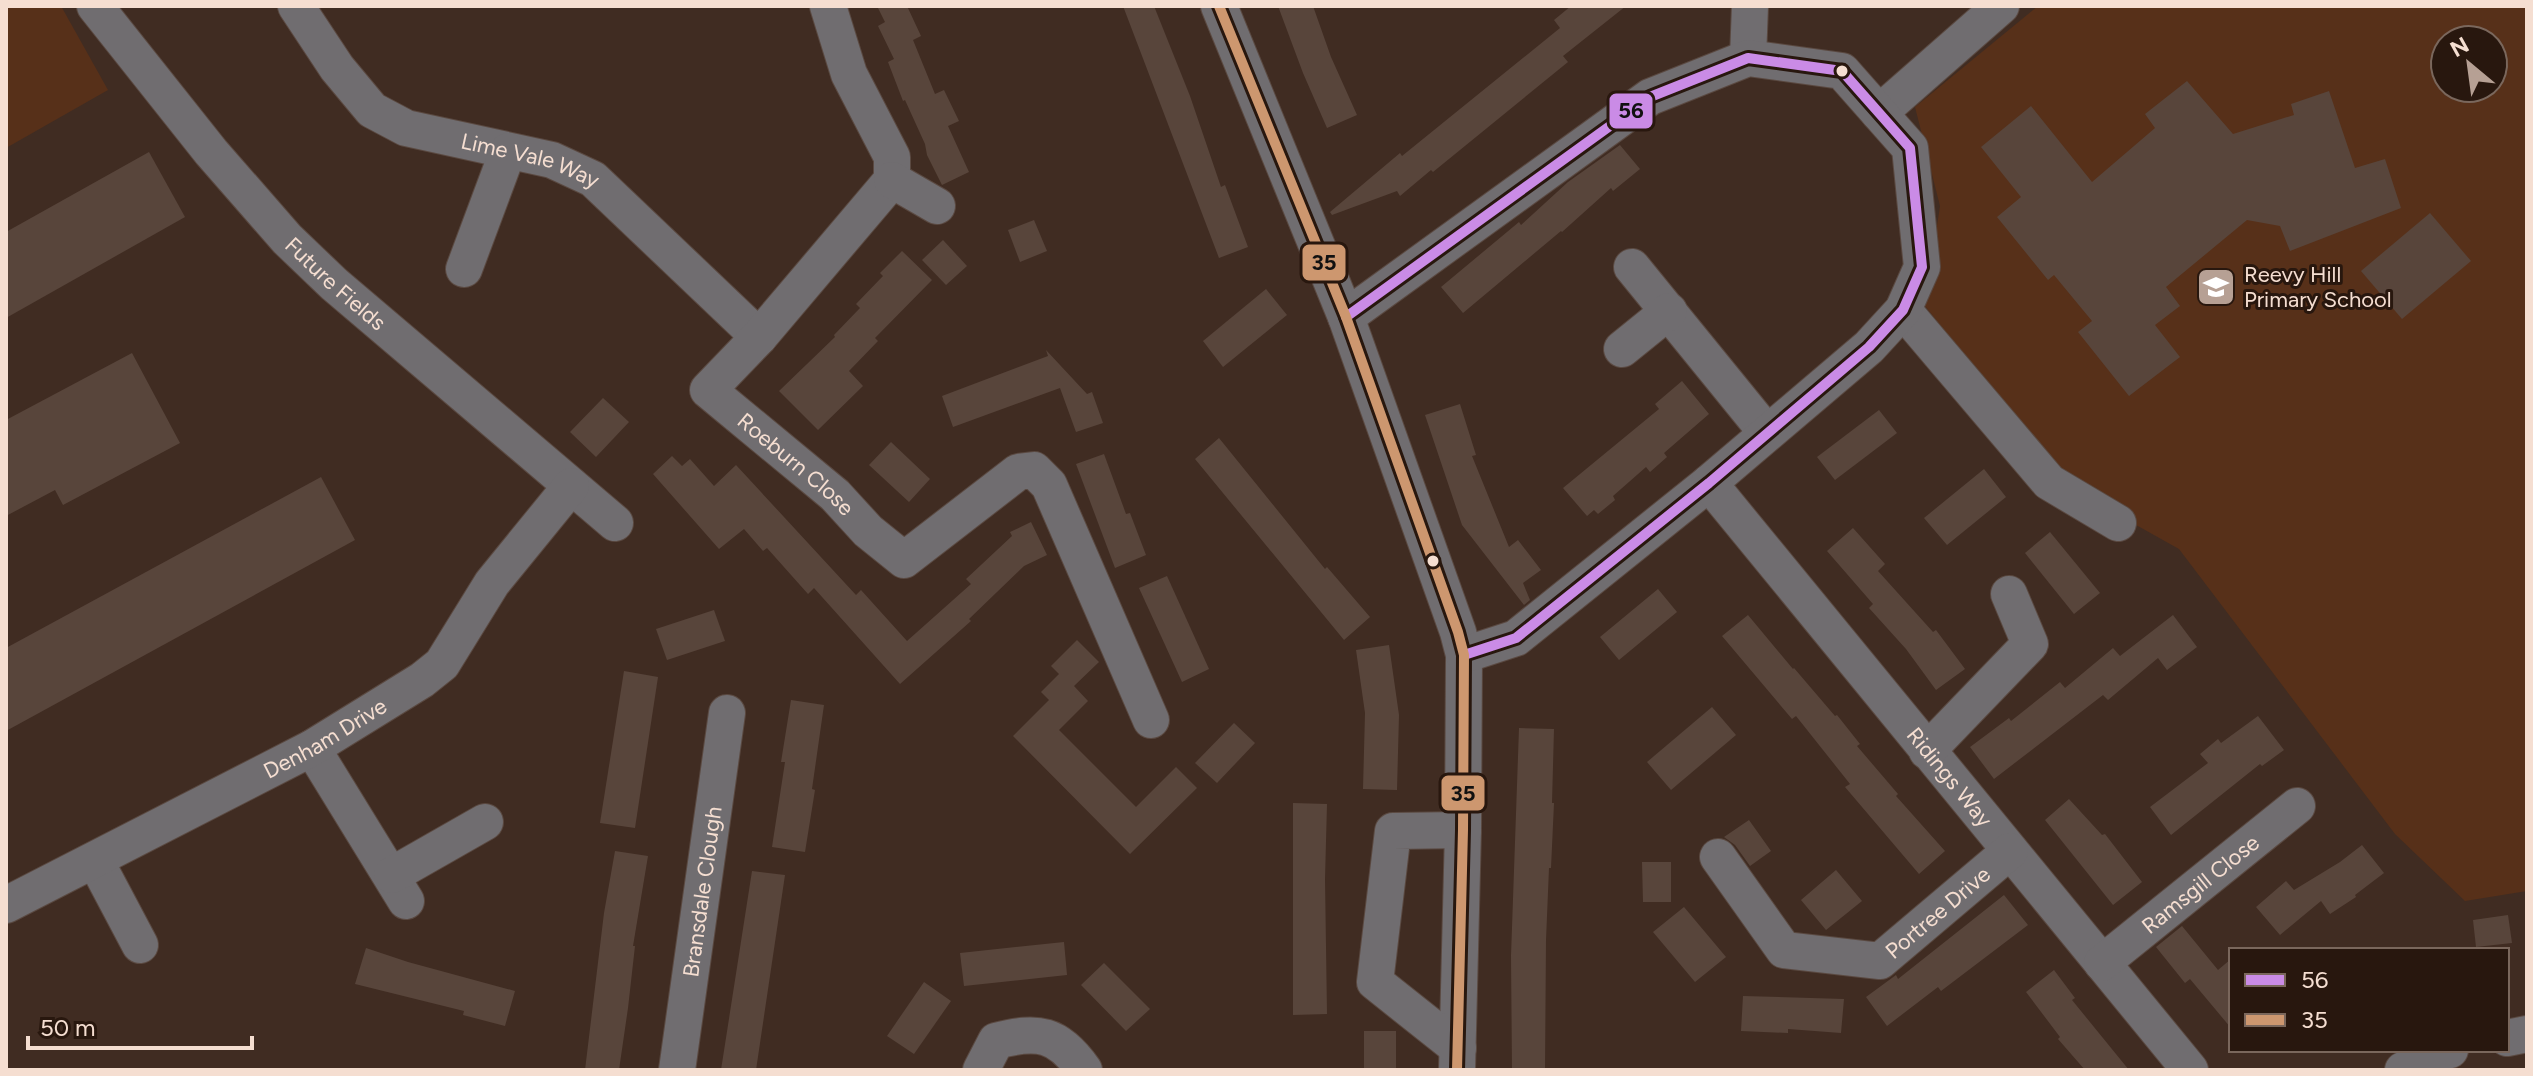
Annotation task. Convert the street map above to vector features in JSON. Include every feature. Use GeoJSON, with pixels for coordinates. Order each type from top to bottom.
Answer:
{"type":"FeatureCollection","features":[{"type":"Feature","properties":{"kind":"street","name":"Future Fields"},"geometry":{"type":"LineString","coordinates":[[95,6],[211,152],[287,239],[334,284],[615,523]]}},
{"type":"Feature","properties":{"kind":"street","name":"Lime Vale Way"},"geometry":{"type":"LineString","coordinates":[[296,6],[337,68],[372,110],[406,128],[552,160],[593,179],[759,337]]}},
{"type":"Feature","properties":{"kind":"street"},"geometry":{"type":"LineString","coordinates":[[828,6],[849,74],[892,157],[892,180],[937,206]]}},
{"type":"Feature","properties":{"kind":"street"},"geometry":{"type":"LineString","coordinates":[[1219,6],[1346,317],[1464,655],[1458,1059]]}},
{"type":"Feature","properties":{"kind":"street"},"geometry":{"type":"LineString","coordinates":[[1748,58],[1750,6]]}},
{"type":"Feature","properties":{"kind":"street"},"geometry":{"type":"LineString","coordinates":[[1879,113],[2001,6]]}},
{"type":"Feature","properties":{"kind":"street"},"geometry":{"type":"LineString","coordinates":[[1346,317],[1650,97],[1748,58],[1842,71],[1910,148],[1922,267],[1903,310],[1869,347],[1709,483],[1516,638],[1464,655]]}},
{"type":"Feature","properties":{"kind":"street"},"geometry":{"type":"LineString","coordinates":[[464,269],[508,151]]}},
{"type":"Feature","properties":{"kind":"street","name":"Roeburn Close"},"geometry":{"type":"LineString","coordinates":[[892,180],[759,337],[708,390],[835,495],[868,531],[904,560],[1005,481],[1018,472],[1034,470],[1049,485],[1151,720]]}},
{"type":"Feature","properties":{"kind":"street"},"geometry":{"type":"LineString","coordinates":[[1632,267],[1767,433]]}},
{"type":"Feature","properties":{"kind":"street"},"geometry":{"type":"LineString","coordinates":[[1903,310],[2049,482],[2118,523]]}},
{"type":"Feature","properties":{"kind":"street"},"geometry":{"type":"LineString","coordinates":[[1622,349],[1669,311]]}},
{"type":"Feature","properties":{"kind":"street","name":"Ridings Way"},"geometry":{"type":"LineString","coordinates":[[1709,483],[2190,1070]]}},
{"type":"Feature","properties":{"kind":"street","name":"Denham Drive"},"geometry":{"type":"LineString","coordinates":[[6,905],[312,748],[422,680],[442,664],[492,583],[571,486]]}},
{"type":"Feature","properties":{"kind":"street"},"geometry":{"type":"LineString","coordinates":[[1927,751],[2030,644],[2009,594]]}},
{"type":"Feature","properties":{"kind":"street","name":"Bransdale Clough"},"geometry":{"type":"LineString","coordinates":[[677,1070],[727,713]]}},
{"type":"Feature","properties":{"kind":"street"},"geometry":{"type":"LineString","coordinates":[[312,748],[399,888],[485,822]]}},
{"type":"Feature","properties":{"kind":"street","name":"Ramsgill Close"},"geometry":{"type":"LineString","coordinates":[[2102,963],[2297,806]]}},
{"type":"Feature","properties":{"kind":"street"},"geometry":{"type":"LineString","coordinates":[[1458,1059],[1375,982],[1393,831],[1463,830]]}},
{"type":"Feature","properties":{"kind":"street","name":"Portree Drive"},"geometry":{"type":"LineString","coordinates":[[1718,857],[1784,950],[1880,961],[2010,851]]}},
{"type":"Feature","properties":{"kind":"street"},"geometry":{"type":"LineString","coordinates":[[95,860],[140,945]]}},
{"type":"Feature","properties":{"kind":"street"},"geometry":{"type":"LineString","coordinates":[[981,1070],[996,1041],[1026,1033],[1058,1042],[1072,1052],[1084,1070]]}},
{"type":"Feature","properties":{"kind":"street"},"geometry":{"type":"LineString","coordinates":[[2403,1070],[2440,1052]]}},
{"type":"Feature","properties":{"kind":"shaded area"},"geometry":{"type":"Polygon","coordinates":[[[6,6],[61,6],[108,90],[6,148],[6,6]]]}},
{"type":"Feature","properties":{"kind":"shaded area","name":"Reevy Hill Primary School"},"geometry":{"type":"Polygon","coordinates":[[[2038,6],[2527,6],[2527,891],[2465,901],[2395,834],[2179,549],[2070,488],[1925,306],[1940,206],[1915,107],[2038,6]]]}},
{"type":"Feature","properties":{"kind":"building"},"geometry":{"type":"Polygon","coordinates":[[[877,6],[907,6],[921,36],[913,40],[935,94],[944,90],[959,121],[948,126],[969,172],[942,185],[888,62],[894,59],[878,26],[885,22],[877,6]]]}},
{"type":"Feature","properties":{"kind":"building"},"geometry":{"type":"Polygon","coordinates":[[[1123,6],[1154,6],[1190,96],[1221,187],[1225,185],[1248,247],[1219,258],[1123,6]]]}},
{"type":"Feature","properties":{"kind":"building"},"geometry":{"type":"Polygon","coordinates":[[[1278,6],[1313,6],[1357,115],[1327,128],[1278,6]]]}},
{"type":"Feature","properties":{"kind":"building"},"geometry":{"type":"Polygon","coordinates":[[[1571,6],[1626,6],[1563,56],[1568,62],[1400,196],[1397,191],[1332,215],[1330,212],[1400,153],[1402,156],[1560,28],[1554,20],[1571,6]]]}},
{"type":"Feature","properties":{"kind":"building"},"geometry":{"type":"Polygon","coordinates":[[[2187,81],[2233,134],[2294,115],[2291,104],[2329,91],[2355,168],[2385,159],[2401,208],[2290,251],[2280,226],[2247,220],[2166,287],[2180,306],[2155,325],[2180,357],[2129,396],[2078,332],[2092,321],[2054,275],[2048,280],[1997,217],[2021,197],[1981,147],[2031,106],[2092,182],[2155,128],[2145,114],[2187,81]]]}},
{"type":"Feature","properties":{"kind":"building"},"geometry":{"type":"Polygon","coordinates":[[[1620,145],[1640,169],[1613,191],[1611,188],[1463,313],[1441,287],[1519,222],[1521,225],[1568,182],[1620,145]]]}},
{"type":"Feature","properties":{"kind":"building"},"geometry":{"type":"Polygon","coordinates":[[[149,152],[185,217],[6,318],[6,232],[149,152]]]}},
{"type":"Feature","properties":{"kind":"building"},"geometry":{"type":"Polygon","coordinates":[[[2430,213],[2471,261],[2402,319],[2361,271],[2430,213]]]}},
{"type":"Feature","properties":{"kind":"building"},"geometry":{"type":"Polygon","coordinates":[[[1034,220],[1047,251],[1020,262],[1008,230],[1034,220]]]}},
{"type":"Feature","properties":{"kind":"building"},"geometry":{"type":"Polygon","coordinates":[[[943,240],[967,266],[946,285],[922,260],[943,240]]]}},
{"type":"Feature","properties":{"kind":"building"},"geometry":{"type":"Polygon","coordinates":[[[902,251],[932,280],[875,338],[878,341],[849,371],[863,386],[818,430],[779,391],[835,337],[860,308],[856,304],[883,276],[880,273],[902,251]]]}},
{"type":"Feature","properties":{"kind":"building"},"geometry":{"type":"Polygon","coordinates":[[[1266,289],[1287,315],[1223,367],[1203,341],[1266,289]]]}},
{"type":"Feature","properties":{"kind":"building"},"geometry":{"type":"Polygon","coordinates":[[[1046,350],[1087,394],[1092,392],[1103,423],[1076,432],[1060,388],[953,427],[942,396],[1048,356],[1046,350]]]}},
{"type":"Feature","properties":{"kind":"building"},"geometry":{"type":"Polygon","coordinates":[[[132,353],[180,443],[63,505],[55,490],[6,516],[6,420],[132,353]]]}},
{"type":"Feature","properties":{"kind":"building"},"geometry":{"type":"Polygon","coordinates":[[[1682,381],[1709,414],[1664,453],[1667,457],[1650,472],[1646,467],[1613,496],[1615,500],[1598,514],[1594,510],[1587,516],[1563,488],[1659,409],[1655,404],[1682,381]]]}},
{"type":"Feature","properties":{"kind":"building"},"geometry":{"type":"Polygon","coordinates":[[[603,398],[629,422],[596,457],[570,432],[603,398]]]}},
{"type":"Feature","properties":{"kind":"building"},"geometry":{"type":"Polygon","coordinates":[[[1460,404],[1476,455],[1472,456],[1509,547],[1518,540],[1541,570],[1523,583],[1530,600],[1524,605],[1462,525],[1425,415],[1460,404]]]}},
{"type":"Feature","properties":{"kind":"building"},"geometry":{"type":"Polygon","coordinates":[[[1879,410],[1897,433],[1835,480],[1817,457],[1879,410]]]}},
{"type":"Feature","properties":{"kind":"building"},"geometry":{"type":"Polygon","coordinates":[[[1219,438],[1325,569],[1327,567],[1370,617],[1344,640],[1195,459],[1219,438]]]}},
{"type":"Feature","properties":{"kind":"building"},"geometry":{"type":"Polygon","coordinates":[[[891,442],[930,479],[909,502],[869,465],[891,442]]]}},
{"type":"Feature","properties":{"kind":"building"},"geometry":{"type":"Polygon","coordinates":[[[1104,454],[1126,514],[1130,513],[1146,555],[1115,568],[1076,464],[1104,454]]]}},
{"type":"Feature","properties":{"kind":"building"},"geometry":{"type":"Polygon","coordinates":[[[672,456],[682,466],[690,459],[714,486],[736,465],[856,595],[861,590],[907,641],[971,584],[966,579],[1012,536],[1010,532],[1031,522],[1047,555],[1024,566],[969,619],[971,621],[900,684],[814,588],[808,594],[767,548],[763,551],[744,529],[719,549],[653,474],[672,456]]]}},
{"type":"Feature","properties":{"kind":"building"},"geometry":{"type":"Polygon","coordinates":[[[1984,469],[2006,497],[1947,545],[1924,518],[1984,469]]]}},
{"type":"Feature","properties":{"kind":"building"},"geometry":{"type":"Polygon","coordinates":[[[321,477],[355,540],[6,731],[6,648],[321,477]]]}},
{"type":"Feature","properties":{"kind":"building"},"geometry":{"type":"Polygon","coordinates":[[[1853,528],[1885,564],[1878,571],[1933,632],[1936,630],[1965,669],[1936,690],[1906,649],[1869,608],[1873,604],[1827,551],[1853,528]]]}},
{"type":"Feature","properties":{"kind":"building"},"geometry":{"type":"Polygon","coordinates":[[[2050,532],[2100,593],[2074,614],[2025,553],[2050,532]]]}},
{"type":"Feature","properties":{"kind":"building"},"geometry":{"type":"Polygon","coordinates":[[[1167,576],[1209,669],[1182,682],[1139,588],[1167,576]]]}},
{"type":"Feature","properties":{"kind":"building"},"geometry":{"type":"Polygon","coordinates":[[[1658,589],[1677,612],[1619,660],[1600,637],[1658,589]]]}},
{"type":"Feature","properties":{"kind":"building"},"geometry":{"type":"Polygon","coordinates":[[[714,610],[725,641],[667,660],[656,629],[714,610]]]}},
{"type":"Feature","properties":{"kind":"building"},"geometry":{"type":"Polygon","coordinates":[[[1748,615],[1837,715],[1860,744],[1857,746],[1898,794],[1896,796],[1945,851],[1919,874],[1845,787],[1850,784],[1796,716],[1792,719],[1722,636],[1748,615]]]}},
{"type":"Feature","properties":{"kind":"building"},"geometry":{"type":"Polygon","coordinates":[[[2173,615],[2197,647],[2167,670],[2158,658],[2108,700],[2103,695],[1994,779],[1970,747],[2009,718],[2011,721],[2060,682],[2065,688],[2113,648],[2120,656],[2173,615]]]}},
{"type":"Feature","properties":{"kind":"building"},"geometry":{"type":"Polygon","coordinates":[[[1077,640],[1099,662],[1074,686],[1088,701],[1059,730],[1136,807],[1176,767],[1197,788],[1130,854],[1013,736],[1049,700],[1041,692],[1059,674],[1051,666],[1077,640]]]}},
{"type":"Feature","properties":{"kind":"building"},"geometry":{"type":"Polygon","coordinates":[[[1389,645],[1399,715],[1397,790],[1363,789],[1365,713],[1356,650],[1389,645]]]}},
{"type":"Feature","properties":{"kind":"building"},"geometry":{"type":"Polygon","coordinates":[[[624,671],[658,677],[635,828],[600,823],[624,671]]]}},
{"type":"Feature","properties":{"kind":"building"},"geometry":{"type":"Polygon","coordinates":[[[791,700],[824,705],[805,852],[772,847],[791,700]]]}},
{"type":"Feature","properties":{"kind":"building"},"geometry":{"type":"Polygon","coordinates":[[[1712,707],[1736,735],[1671,790],[1647,762],[1712,707]]]}},
{"type":"Feature","properties":{"kind":"building"},"geometry":{"type":"Polygon","coordinates":[[[2258,716],[2284,750],[2262,766],[2260,764],[2171,835],[2150,807],[2208,763],[2200,754],[2218,739],[2221,743],[2258,716]]]}},
{"type":"Feature","properties":{"kind":"building"},"geometry":{"type":"Polygon","coordinates":[[[1234,723],[1255,743],[1217,783],[1195,763],[1234,723]]]}},
{"type":"Feature","properties":{"kind":"building"},"geometry":{"type":"Polygon","coordinates":[[[1519,728],[1554,729],[1554,803],[1546,940],[1545,1070],[1512,1070],[1511,956],[1519,728]]]}},
{"type":"Feature","properties":{"kind":"building"},"geometry":{"type":"Polygon","coordinates":[[[2069,799],[2102,835],[2105,834],[2142,882],[2113,905],[2045,820],[2069,799]]]}},
{"type":"Feature","properties":{"kind":"building"},"geometry":{"type":"Polygon","coordinates":[[[1293,803],[1327,804],[1327,1014],[1293,1015],[1293,803]]]}},
{"type":"Feature","properties":{"kind":"building"},"geometry":{"type":"Polygon","coordinates":[[[1749,820],[1771,851],[1750,866],[1735,845],[1724,837],[1749,820]]]}},
{"type":"Feature","properties":{"kind":"building"},"geometry":{"type":"Polygon","coordinates":[[[2362,845],[2384,873],[2330,914],[2321,901],[2280,935],[2256,907],[2286,881],[2294,890],[2362,845]]]}},
{"type":"Feature","properties":{"kind":"building"},"geometry":{"type":"Polygon","coordinates":[[[615,851],[648,856],[633,946],[628,1008],[619,1070],[585,1070],[604,913],[615,851]]]}},
{"type":"Feature","properties":{"kind":"building"},"geometry":{"type":"Polygon","coordinates":[[[1642,862],[1671,862],[1671,902],[1643,902],[1642,862]]]}},
{"type":"Feature","properties":{"kind":"building"},"geometry":{"type":"Polygon","coordinates":[[[1836,870],[1862,901],[1826,930],[1801,900],[1836,870]]]}},
{"type":"Feature","properties":{"kind":"building"},"geometry":{"type":"Polygon","coordinates":[[[752,871],[785,875],[756,1070],[721,1070],[752,871]]]}},
{"type":"Feature","properties":{"kind":"building"},"geometry":{"type":"Polygon","coordinates":[[[2004,895],[2028,925],[1941,991],[1938,987],[1887,1026],[1866,997],[1896,975],[1898,979],[2004,895]]]}},
{"type":"Feature","properties":{"kind":"building"},"geometry":{"type":"Polygon","coordinates":[[[1684,907],[1726,957],[1695,982],[1653,932],[1684,907]]]}},
{"type":"Feature","properties":{"kind":"building"},"geometry":{"type":"Polygon","coordinates":[[[2508,915],[2512,943],[2476,947],[2473,920],[2508,915]]]}},
{"type":"Feature","properties":{"kind":"building"},"geometry":{"type":"Polygon","coordinates":[[[2182,926],[2218,970],[2229,961],[2229,1026],[2190,979],[2185,983],[2156,947],[2182,926]]]}},
{"type":"Feature","properties":{"kind":"building"},"geometry":{"type":"Polygon","coordinates":[[[1064,942],[1067,975],[964,986],[960,953],[1064,942]]]}},
{"type":"Feature","properties":{"kind":"building"},"geometry":{"type":"Polygon","coordinates":[[[366,948],[515,991],[505,1026],[463,1015],[464,1011],[355,984],[366,948]]]}},
{"type":"Feature","properties":{"kind":"building"},"geometry":{"type":"Polygon","coordinates":[[[1104,963],[1150,1009],[1126,1031],[1081,985],[1104,963]]]}},
{"type":"Feature","properties":{"kind":"building"},"geometry":{"type":"Polygon","coordinates":[[[2054,970],[2075,998],[2072,1000],[2129,1070],[2085,1070],[2058,1039],[2060,1037],[2026,992],[2054,970]]]}},
{"type":"Feature","properties":{"kind":"building"},"geometry":{"type":"Polygon","coordinates":[[[924,982],[951,1001],[914,1054],[887,1036],[924,982]]]}},
{"type":"Feature","properties":{"kind":"building"},"geometry":{"type":"Polygon","coordinates":[[[1743,996],[1844,999],[1841,1033],[1788,1029],[1788,1033],[1741,1031],[1743,996]]]}},
{"type":"Feature","properties":{"kind":"building"},"geometry":{"type":"Polygon","coordinates":[[[1364,1031],[1396,1031],[1396,1070],[1364,1070],[1364,1031]]]}},
{"type":"Feature","properties":{"kind":"transit line","name":"35"},"geometry":{"type":"LineString","coordinates":[[1219,6],[1346,317],[1464,655],[1457,1070]]}},
{"type":"Feature","properties":{"kind":"transit line","name":"56"},"geometry":{"type":"LineString","coordinates":[[1346,317],[1650,97],[1748,58],[1842,71],[1910,148],[1922,267],[1903,310],[1869,347],[1709,483],[1516,638],[1464,655]]}},
{"type":"Feature","properties":{"kind":"place","name":"Reevy Hill Primary School"},"geometry":{"type":"Point","coordinates":[2216,287]}}]}
